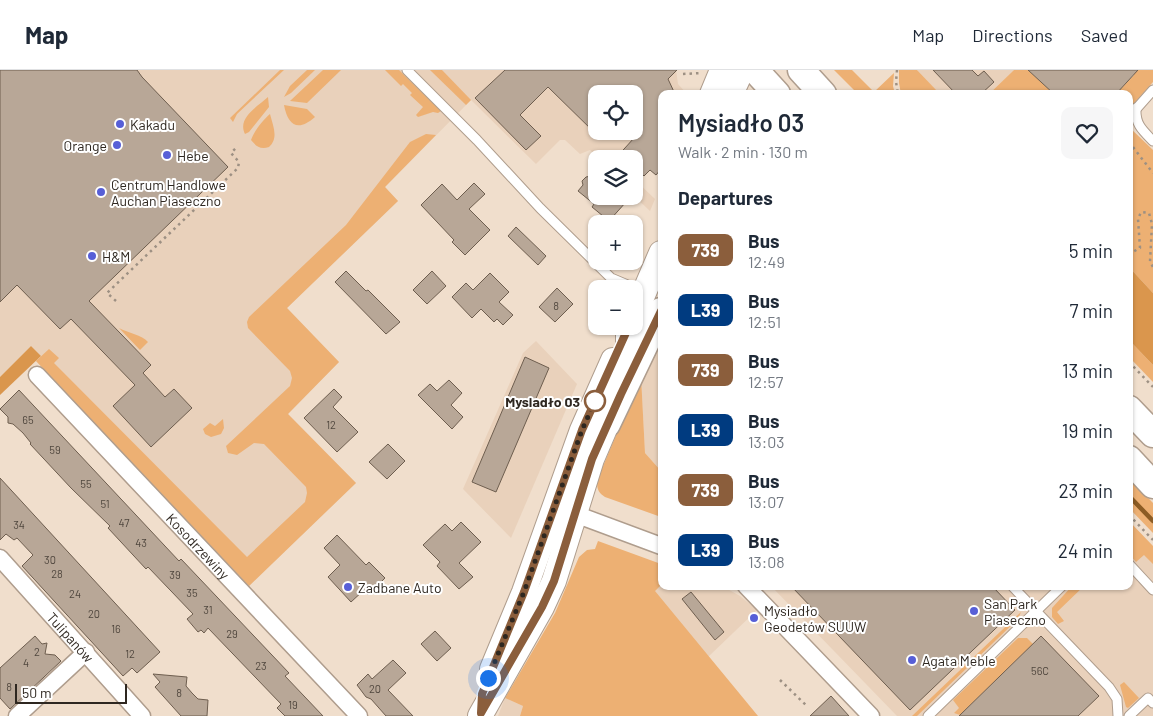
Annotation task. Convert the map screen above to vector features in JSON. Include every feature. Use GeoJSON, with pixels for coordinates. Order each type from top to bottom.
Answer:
{"type":"FeatureCollection","features":[{"type":"Feature","properties":{"kind":"main road"},"geometry":{"type":"LineString","coordinates":[[755,70],[773,90]]}},
{"type":"Feature","properties":{"kind":"main road"},"geometry":{"type":"LineString","coordinates":[[801,70],[819,90]]}},
{"type":"Feature","properties":{"kind":"main road"},"geometry":{"type":"LineString","coordinates":[[607,424],[653,302]]}},
{"type":"Feature","properties":{"kind":"main road"},"geometry":{"type":"LineString","coordinates":[[1133,413],[1153,434]]}},
{"type":"Feature","properties":{"kind":"main road"},"geometry":{"type":"LineString","coordinates":[[1133,464],[1153,485]]}},
{"type":"Feature","properties":{"kind":"street"},"geometry":{"type":"LineString","coordinates":[[733,90],[742,70]]}},
{"type":"Feature","properties":{"kind":"street"},"geometry":{"type":"LineString","coordinates":[[643,312],[653,302],[658,271]]}},
{"type":"Feature","properties":{"kind":"street"},"geometry":{"type":"LineString","coordinates":[[565,510],[582,430],[625,335]]}},
{"type":"Feature","properties":{"kind":"street"},"geometry":{"type":"LineString","coordinates":[[481,715],[482,694],[518,608],[592,459],[607,424],[625,366],[629,335]]}},
{"type":"Feature","properties":{"kind":"street","name":"Kosodrzewiny"},"geometry":{"type":"LineString","coordinates":[[37,375],[359,716]]}},
{"type":"Feature","properties":{"kind":"street"},"geometry":{"type":"LineString","coordinates":[[565,510],[658,545]]}},
{"type":"Feature","properties":{"kind":"street","name":"Tulipanów"},"geometry":{"type":"LineString","coordinates":[[0,558],[142,716]]}},
{"type":"Feature","properties":{"kind":"street"},"geometry":{"type":"LineString","coordinates":[[750,590],[871,716]]}},
{"type":"Feature","properties":{"kind":"street"},"geometry":{"type":"LineString","coordinates":[[17,716],[86,652]]}},
{"type":"Feature","properties":{"kind":"lane"},"geometry":{"type":"LineString","coordinates":[[407,70],[477,140],[540,208],[611,278],[653,302]]}},
{"type":"Feature","properties":{"kind":"lane"},"geometry":{"type":"LineString","coordinates":[[1133,112],[1153,90]]}},
{"type":"Feature","properties":{"kind":"lane"},"geometry":{"type":"LineString","coordinates":[[1136,108],[1138,125],[1153,140]]}},
{"type":"Feature","properties":{"kind":"lane"},"geometry":{"type":"LineString","coordinates":[[1133,568],[1153,590]]}},
{"type":"Feature","properties":{"kind":"lane"},"geometry":{"type":"LineString","coordinates":[[1016,590],[1109,687],[1116,699],[1118,716]]}},
{"type":"Feature","properties":{"kind":"lane"},"geometry":{"type":"LineString","coordinates":[[928,716],[1058,590]]}},
{"type":"Feature","properties":{"kind":"lane"},"geometry":{"type":"LineString","coordinates":[[1129,716],[1148,698],[1153,703]]}},
{"type":"Feature","properties":{"kind":"path"},"geometry":{"type":"LineString","coordinates":[[897,70],[898,90]]}},
{"type":"Feature","properties":{"kind":"path"},"geometry":{"type":"LineString","coordinates":[[682,74],[695,72],[712,79]]}},
{"type":"Feature","properties":{"kind":"path"},"geometry":{"type":"LineString","coordinates":[[116,301],[106,293],[238,168],[239,162],[231,153],[237,147]]}},
{"type":"Feature","properties":{"kind":"path"},"geometry":{"type":"LineString","coordinates":[[1133,147],[1153,173]]}},
{"type":"Feature","properties":{"kind":"path"},"geometry":{"type":"LineString","coordinates":[[1133,252],[1140,248],[1138,218],[1140,212],[1149,213],[1152,224],[1150,262],[1153,267]]}},
{"type":"Feature","properties":{"kind":"path"},"geometry":{"type":"LineString","coordinates":[[171,222],[176,227]]}},
{"type":"Feature","properties":{"kind":"path"},"geometry":{"type":"LineString","coordinates":[[1133,366],[1153,387]]}},
{"type":"Feature","properties":{"kind":"path"},"geometry":{"type":"LineString","coordinates":[[1133,522],[1153,540]]}},
{"type":"Feature","properties":{"kind":"path"},"geometry":{"type":"LineString","coordinates":[[780,680],[808,707]]}},
{"type":"Feature","properties":{"kind":"shaded area"},"geometry":{"type":"Polygon","coordinates":[[[0,70],[676,70],[678,84],[683,90],[658,90],[658,161],[636,140],[643,140],[643,85],[588,85],[588,140],[632,140],[624,150],[588,150],[580,154],[565,140],[560,140],[536,164],[471,100],[385,187],[398,201],[287,308],[339,362],[288,414],[356,483],[249,586],[36,361],[41,356],[31,346],[0,377],[0,70]]]}},
{"type":"Feature","properties":{"kind":"shaded area"},"geometry":{"type":"Polygon","coordinates":[[[280,70],[284,70],[237,114],[233,122],[230,118],[280,70]]]}},
{"type":"Feature","properties":{"kind":"shaded area"},"geometry":{"type":"Polygon","coordinates":[[[307,70],[315,70],[291,93],[284,97],[290,86],[307,70]]]}},
{"type":"Feature","properties":{"kind":"shaded area"},"geometry":{"type":"Polygon","coordinates":[[[323,70],[341,70],[307,103],[290,101],[323,70]]]}},
{"type":"Feature","properties":{"kind":"shaded area"},"geometry":{"type":"Polygon","coordinates":[[[385,70],[399,70],[441,111],[418,117],[416,115],[423,107],[410,95],[412,93],[403,84],[401,86],[385,70]]]}},
{"type":"Feature","properties":{"kind":"shaded area"},"geometry":{"type":"Polygon","coordinates":[[[430,70],[442,70],[471,100],[466,105],[430,70]]]}},
{"type":"Feature","properties":{"kind":"shaded area"},"geometry":{"type":"Polygon","coordinates":[[[834,70],[852,70],[872,90],[854,90],[834,70]]]}},
{"type":"Feature","properties":{"kind":"shaded area"},"geometry":{"type":"Polygon","coordinates":[[[899,70],[917,70],[936,90],[900,90],[899,70]]]}},
{"type":"Feature","properties":{"kind":"shaded area"},"geometry":{"type":"Polygon","coordinates":[[[917,70],[1014,70],[993,90],[936,90],[917,70]]]}},
{"type":"Feature","properties":{"kind":"shaded area"},"geometry":{"type":"Polygon","coordinates":[[[1014,70],[1028,70],[1050,90],[993,90],[1014,70]]]}},
{"type":"Feature","properties":{"kind":"shaded area"},"geometry":{"type":"Polygon","coordinates":[[[1129,70],[1153,70],[1153,82],[1133,104],[1133,90],[1120,90],[1134,75],[1129,70]]]}},
{"type":"Feature","properties":{"kind":"shaded area"},"geometry":{"type":"Polygon","coordinates":[[[894,73],[894,90],[876,90],[894,73]]]}},
{"type":"Feature","properties":{"kind":"shaded area"},"geometry":{"type":"Polygon","coordinates":[[[268,97],[269,107],[249,132],[245,134],[243,128],[249,113],[268,97]]]}},
{"type":"Feature","properties":{"kind":"shaded area"},"geometry":{"type":"Polygon","coordinates":[[[284,105],[307,109],[315,117],[304,124],[295,124],[288,118],[284,105]]]}},
{"type":"Feature","properties":{"kind":"shaded area"},"geometry":{"type":"Polygon","coordinates":[[[270,114],[275,136],[274,140],[269,147],[261,148],[251,140],[264,119],[270,114]]]}},
{"type":"Feature","properties":{"kind":"shaded area"},"geometry":{"type":"Polygon","coordinates":[[[1133,131],[1153,150],[1153,293],[1133,271],[1133,131]]]}},
{"type":"Feature","properties":{"kind":"shaded area"},"geometry":{"type":"Polygon","coordinates":[[[426,134],[436,135],[385,187],[398,201],[287,308],[339,362],[288,414],[356,483],[249,586],[36,361],[49,349],[59,358],[54,363],[247,557],[305,502],[307,493],[306,487],[264,444],[254,443],[237,455],[228,453],[226,446],[290,386],[292,378],[290,371],[248,328],[247,322],[249,317],[346,225],[410,142],[426,134]]]}},
{"type":"Feature","properties":{"kind":"shaded area"},"geometry":{"type":"Polygon","coordinates":[[[643,188],[655,199],[650,211],[643,204],[643,188]]]}},
{"type":"Feature","properties":{"kind":"shaded area"},"geometry":{"type":"Polygon","coordinates":[[[1133,271],[1153,293],[1153,365],[1133,344],[1133,271]]]}},
{"type":"Feature","properties":{"kind":"shaded area"},"geometry":{"type":"Polygon","coordinates":[[[119,328],[142,338],[148,342],[140,350],[119,328]]]}},
{"type":"Feature","properties":{"kind":"shaded area"},"geometry":{"type":"Polygon","coordinates":[[[536,341],[577,384],[511,538],[463,489],[523,353],[536,341]]]}},
{"type":"Feature","properties":{"kind":"shaded area"},"geometry":{"type":"Polygon","coordinates":[[[658,342],[658,468],[645,453],[641,376],[658,342]]]}},
{"type":"Feature","properties":{"kind":"shaded area"},"geometry":{"type":"Polygon","coordinates":[[[1133,344],[1153,365],[1153,382],[1133,361],[1133,344]]]}},
{"type":"Feature","properties":{"kind":"shaded area"},"geometry":{"type":"Polygon","coordinates":[[[31,346],[41,356],[0,395],[0,377],[31,346]]]}},
{"type":"Feature","properties":{"kind":"shaded area"},"geometry":{"type":"Polygon","coordinates":[[[641,376],[645,453],[658,468],[658,516],[605,497],[600,493],[597,486],[598,478],[641,376]]]}},
{"type":"Feature","properties":{"kind":"shaded area"},"geometry":{"type":"Polygon","coordinates":[[[223,419],[224,428],[221,434],[211,437],[205,434],[203,429],[210,423],[215,426],[223,419]]]}},
{"type":"Feature","properties":{"kind":"shaded area"},"geometry":{"type":"Polygon","coordinates":[[[1133,482],[1153,503],[1153,533],[1133,512],[1133,482]]]}},
{"type":"Feature","properties":{"kind":"shaded area"},"geometry":{"type":"Polygon","coordinates":[[[1133,525],[1153,546],[1153,564],[1144,555],[1136,562],[1133,559],[1133,525]]]}},
{"type":"Feature","properties":{"kind":"shaded area","name":"San Park Piaseczno"},"geometry":{"type":"Polygon","coordinates":[[[1133,534],[1153,556],[1153,716],[897,716],[775,590],[1133,590],[1133,534]]]}},
{"type":"Feature","properties":{"kind":"shaded area"},"geometry":{"type":"Polygon","coordinates":[[[598,541],[658,563],[658,588],[655,591],[758,716],[520,716],[523,706],[505,698],[555,613],[579,557],[587,550],[595,549],[598,541]]]}},
{"type":"Feature","properties":{"kind":"shaded area"},"geometry":{"type":"Polygon","coordinates":[[[658,588],[658,590],[729,590],[757,610],[708,657],[654,591],[658,588]]]}},
{"type":"Feature","properties":{"kind":"shaded area"},"geometry":{"type":"Polygon","coordinates":[[[1068,590],[1080,590],[1057,612],[1064,621],[1058,624],[1052,617],[1052,608],[1068,590]]]}},
{"type":"Feature","properties":{"kind":"shaded area"},"geometry":{"type":"Polygon","coordinates":[[[1021,612],[1018,619],[917,716],[912,716],[1021,612]]]}},
{"type":"Feature","properties":{"kind":"shaded area"},"geometry":{"type":"Polygon","coordinates":[[[1018,638],[1027,638],[1033,644],[960,715],[954,713],[959,708],[953,700],[1018,638]]]}},
{"type":"Feature","properties":{"kind":"shaded area"},"geometry":{"type":"Polygon","coordinates":[[[1124,682],[1139,698],[1128,708],[1126,707],[1120,685],[1124,682]]]}},
{"type":"Feature","properties":{"kind":"shaded area"},"geometry":{"type":"Polygon","coordinates":[[[505,698],[523,706],[520,716],[498,716],[505,698]]]}},
{"type":"Feature","properties":{"kind":"building","name":"Centrum Handlowe Auchan Piaseczno"},"geometry":{"type":"Polygon","coordinates":[[[0,70],[137,70],[228,167],[89,301],[151,365],[143,373],[165,397],[174,389],[192,408],[151,447],[113,406],[135,385],[71,319],[60,329],[17,285],[0,302],[0,70]]]}},
{"type":"Feature","properties":{"kind":"building"},"geometry":{"type":"Polygon","coordinates":[[[505,70],[677,70],[668,79],[673,90],[658,90],[658,173],[656,175],[650,170],[643,175],[643,150],[623,150],[632,140],[643,140],[643,85],[588,85],[588,126],[548,87],[520,115],[541,136],[526,150],[475,98],[505,70]]]}},
{"type":"Feature","properties":{"kind":"building"},"geometry":{"type":"Polygon","coordinates":[[[933,70],[972,70],[978,76],[984,71],[994,82],[985,90],[952,90],[933,70]]]}},
{"type":"Feature","properties":{"kind":"building"},"geometry":{"type":"Polygon","coordinates":[[[1028,70],[1138,70],[1120,90],[1050,90],[1028,70]]]}},
{"type":"Feature","properties":{"kind":"building"},"geometry":{"type":"Polygon","coordinates":[[[588,177],[588,199],[578,191],[588,177]]]}},
{"type":"Feature","properties":{"kind":"building"},"geometry":{"type":"Polygon","coordinates":[[[474,183],[485,194],[469,209],[490,230],[465,255],[452,242],[454,240],[421,205],[442,184],[457,200],[474,183]]]}},
{"type":"Feature","properties":{"kind":"building"},"geometry":{"type":"Polygon","coordinates":[[[593,205],[623,205],[614,215],[602,215],[592,207],[593,205]]]}},
{"type":"Feature","properties":{"kind":"building"},"geometry":{"type":"Polygon","coordinates":[[[516,227],[546,256],[538,265],[508,236],[516,227]]]}},
{"type":"Feature","properties":{"kind":"building"},"geometry":{"type":"Polygon","coordinates":[[[346,271],[400,322],[386,334],[335,282],[346,271]]]}},
{"type":"Feature","properties":{"kind":"building"},"geometry":{"type":"Polygon","coordinates":[[[432,271],[446,286],[427,304],[413,290],[432,271]]]}},
{"type":"Feature","properties":{"kind":"building"},"geometry":{"type":"Polygon","coordinates":[[[490,273],[509,292],[499,302],[513,315],[503,325],[497,319],[494,322],[481,309],[472,318],[452,297],[466,283],[473,290],[490,273]]]}},
{"type":"Feature","properties":{"kind":"building"},"geometry":{"type":"Polygon","coordinates":[[[557,288],[573,304],[555,322],[539,307],[557,288]]]}},
{"type":"Feature","properties":{"kind":"building"},"geometry":{"type":"Polygon","coordinates":[[[525,357],[549,368],[496,492],[472,482],[525,357]]]}},
{"type":"Feature","properties":{"kind":"building"},"geometry":{"type":"Polygon","coordinates":[[[449,380],[462,393],[451,405],[463,417],[452,429],[418,395],[430,384],[437,391],[449,380]]]}},
{"type":"Feature","properties":{"kind":"building"},"geometry":{"type":"Polygon","coordinates":[[[334,389],[342,397],[333,407],[358,432],[337,452],[304,418],[334,389]]]}},
{"type":"Feature","properties":{"kind":"building"},"geometry":{"type":"Polygon","coordinates":[[[19,390],[179,561],[181,559],[289,673],[285,676],[323,716],[285,716],[277,708],[281,704],[208,628],[204,633],[201,630],[198,632],[187,619],[193,614],[148,567],[146,569],[108,528],[110,526],[30,444],[23,433],[13,424],[8,423],[8,417],[0,409],[19,390]]]}},
{"type":"Feature","properties":{"kind":"building"},"geometry":{"type":"Polygon","coordinates":[[[388,444],[405,461],[387,479],[369,462],[388,444]]]}},
{"type":"Feature","properties":{"kind":"building"},"geometry":{"type":"Polygon","coordinates":[[[0,478],[160,652],[137,673],[132,668],[123,676],[22,566],[33,555],[17,538],[14,540],[6,534],[0,540],[0,478]]]}},
{"type":"Feature","properties":{"kind":"building"},"geometry":{"type":"Polygon","coordinates":[[[461,522],[481,542],[459,563],[473,577],[459,589],[437,566],[440,562],[423,545],[445,524],[452,531],[461,522]]]}},
{"type":"Feature","properties":{"kind":"building"},"geometry":{"type":"Polygon","coordinates":[[[337,535],[366,565],[369,562],[385,578],[368,595],[364,590],[351,602],[328,577],[340,565],[324,548],[337,535]]]}},
{"type":"Feature","properties":{"kind":"building","name":"Agata Meble"},"geometry":{"type":"Polygon","coordinates":[[[795,590],[996,590],[1015,610],[910,710],[795,590]]]}},
{"type":"Feature","properties":{"kind":"building"},"geometry":{"type":"Polygon","coordinates":[[[691,592],[724,632],[715,640],[682,599],[691,592]]]}},
{"type":"Feature","properties":{"kind":"building"},"geometry":{"type":"Polygon","coordinates":[[[435,631],[451,648],[437,661],[421,644],[435,631]]]}},
{"type":"Feature","properties":{"kind":"building"},"geometry":{"type":"Polygon","coordinates":[[[35,636],[42,644],[47,643],[45,654],[55,655],[61,661],[10,709],[0,698],[0,668],[35,636]]]}},
{"type":"Feature","properties":{"kind":"building"},"geometry":{"type":"Polygon","coordinates":[[[1041,636],[1099,696],[1078,716],[959,716],[1041,636]]]}},
{"type":"Feature","properties":{"kind":"building"},"geometry":{"type":"Polygon","coordinates":[[[393,660],[406,673],[388,690],[413,716],[386,716],[371,699],[366,697],[357,685],[368,674],[372,679],[393,660]]]}},
{"type":"Feature","properties":{"kind":"building"},"geometry":{"type":"Polygon","coordinates":[[[153,674],[187,677],[186,686],[192,693],[198,699],[208,700],[207,716],[181,716],[155,687],[160,682],[153,674]]]}},
{"type":"Feature","properties":{"kind":"building"},"geometry":{"type":"Polygon","coordinates":[[[831,696],[849,716],[810,716],[831,696]]]}},
{"type":"Feature","properties":{"kind":"waterway"},"geometry":{"type":"LineString","coordinates":[[1133,500],[1153,521]]}},
{"type":"Feature","properties":{"kind":"bus line","name":"739"},"geometry":{"type":"LineString","coordinates":[[625,335],[582,430],[518,608],[482,694],[481,713],[542,607],[554,581],[592,459],[658,317]]}},
{"type":"Feature","properties":{"kind":"place","name":"Kakadu"},"geometry":{"type":"Point","coordinates":[120,124]}},
{"type":"Feature","properties":{"kind":"place","name":"Orange"},"geometry":{"type":"Point","coordinates":[117,145]}},
{"type":"Feature","properties":{"kind":"place","name":"Hebe"},"geometry":{"type":"Point","coordinates":[167,155]}},
{"type":"Feature","properties":{"kind":"place","name":"Centrum Handlowe Auchan Piaseczno"},"geometry":{"type":"Point","coordinates":[101,192]}},
{"type":"Feature","properties":{"kind":"place","name":"H&M"},"geometry":{"type":"Point","coordinates":[92,256]}},
{"type":"Feature","properties":{"kind":"place","name":"Mysiadło 03"},"geometry":{"type":"Point","coordinates":[595,401]}},
{"type":"Feature","properties":{"kind":"place","name":"Zadbane Auto"},"geometry":{"type":"Point","coordinates":[348,587]}},
{"type":"Feature","properties":{"kind":"place","name":"San Park Piaseczno"},"geometry":{"type":"Point","coordinates":[974,611]}},
{"type":"Feature","properties":{"kind":"place","name":"Mysiadło Geodetów SUUW"},"geometry":{"type":"Point","coordinates":[754,618]}},
{"type":"Feature","properties":{"kind":"place","name":"Agata Meble"},"geometry":{"type":"Point","coordinates":[912,660]}},
{"type":"Feature","properties":{"kind":"route"},"geometry":{"type":"LineString","coordinates":[[488,678],[524,592],[582,430],[595,401]]}}]}
